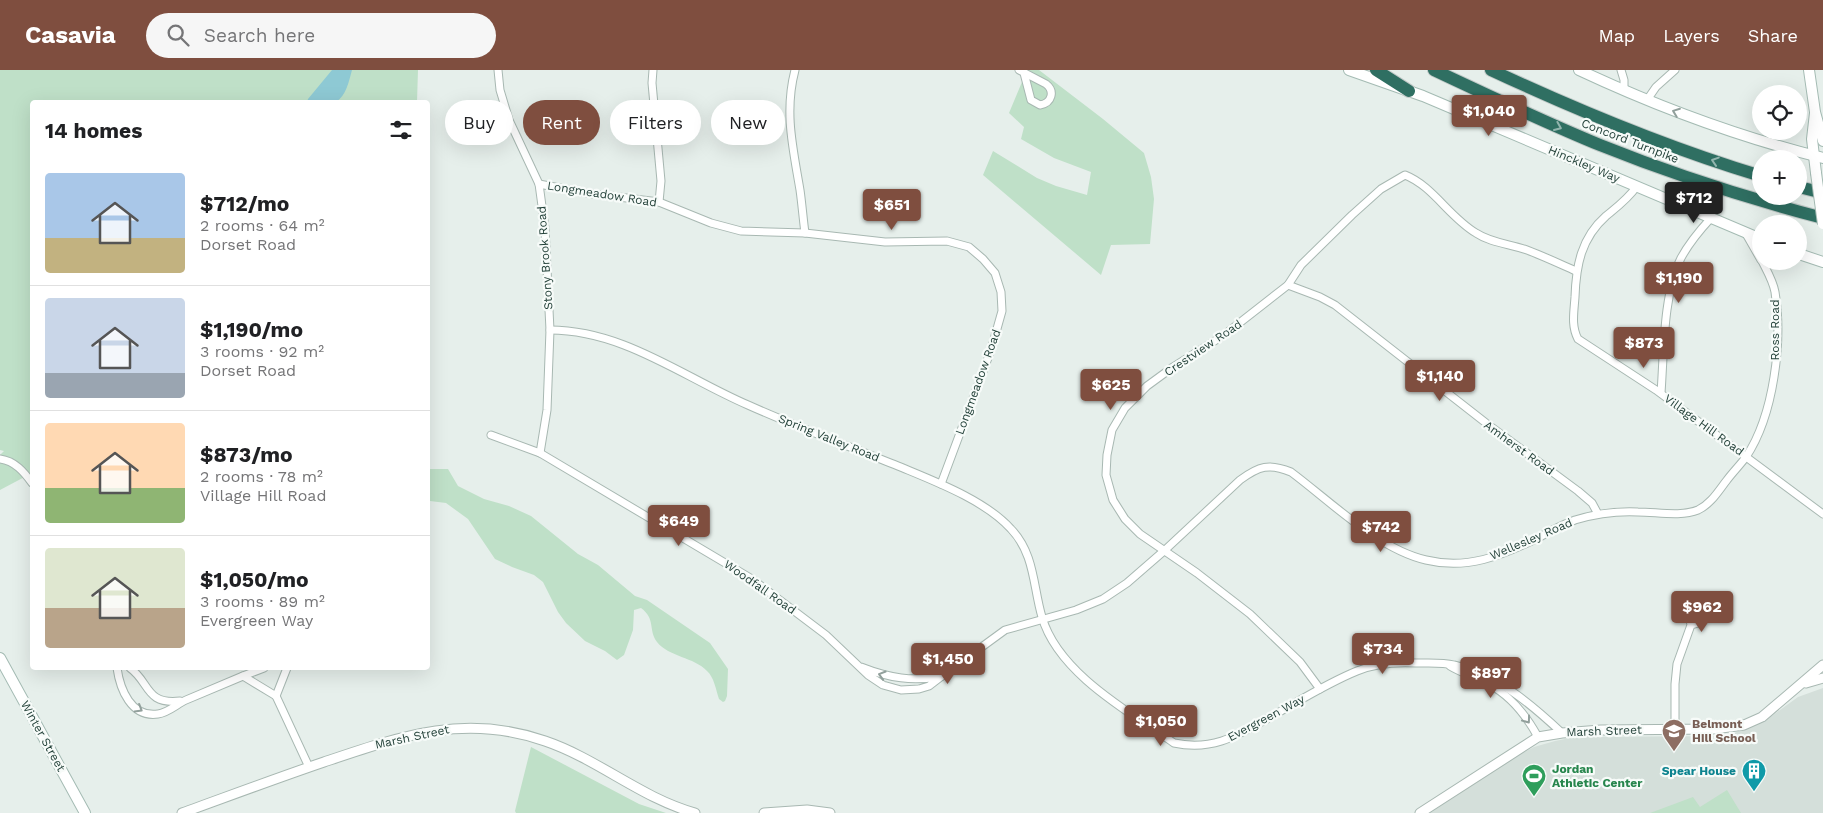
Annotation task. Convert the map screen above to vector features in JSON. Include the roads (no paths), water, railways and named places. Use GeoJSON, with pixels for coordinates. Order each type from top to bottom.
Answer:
{"type":"FeatureCollection","features":[{"type":"Feature","properties":{"kind":"highway"},"geometry":{"type":"LineString","coordinates":[[1376,70],[1409,90]]}},
{"type":"Feature","properties":{"kind":"highway","name":"Concord Turnpike"},"geometry":{"type":"LineString","coordinates":[[1434,70],[1545,121],[1638,159],[1725,190],[1823,218]]}},
{"type":"Feature","properties":{"kind":"highway","name":"Concord Turnpike"},"geometry":{"type":"LineString","coordinates":[[1491,70],[1575,109],[1632,132],[1752,173]]}},
{"type":"Feature","properties":{"kind":"highway"},"geometry":{"type":"LineString","coordinates":[[1807,189],[1823,193]]}},
{"type":"Feature","properties":{"kind":"main road","name":"Hinckley Way"},"geometry":{"type":"LineString","coordinates":[[1349,70],[1409,90],[1752,235]]}},
{"type":"Feature","properties":{"kind":"main road"},"geometry":{"type":"LineString","coordinates":[[1580,70],[1647,100],[1723,129],[1818,157]]}},
{"type":"Feature","properties":{"kind":"main road"},"geometry":{"type":"LineString","coordinates":[[1809,70],[1815,112],[1823,141]]}},
{"type":"Feature","properties":{"kind":"main road"},"geometry":{"type":"LineString","coordinates":[[1815,112],[1812,133],[1818,157],[1816,174],[1823,224]]}},
{"type":"Feature","properties":{"kind":"main road"},"geometry":{"type":"LineString","coordinates":[[1807,257],[1823,262]]}},
{"type":"Feature","properties":{"kind":"main road","name":"Winter Street"},"geometry":{"type":"LineString","coordinates":[[0,658],[86,813]]}},
{"type":"Feature","properties":{"kind":"street","name":"Stony Brook Road"},"geometry":{"type":"LineString","coordinates":[[498,70],[500,90],[509,120],[538,184],[545,228],[550,330],[547,410],[540,453]]}},
{"type":"Feature","properties":{"kind":"street"},"geometry":{"type":"LineString","coordinates":[[653,70],[652,92],[661,182],[659,202]]}},
{"type":"Feature","properties":{"kind":"street"},"geometry":{"type":"LineString","coordinates":[[795,70],[790,96],[790,124],[805,233]]}},
{"type":"Feature","properties":{"kind":"street"},"geometry":{"type":"LineString","coordinates":[[1621,70],[1624,90]]}},
{"type":"Feature","properties":{"kind":"street"},"geometry":{"type":"LineString","coordinates":[[1647,100],[1656,87],[1675,70]]}},
{"type":"Feature","properties":{"kind":"street"},"geometry":{"type":"LineString","coordinates":[[1021,71],[1049,86],[1052,93],[1047,103],[1040,105],[1031,100],[1021,71]]}},
{"type":"Feature","properties":{"kind":"street","name":"Crestview Road"},"geometry":{"type":"LineString","coordinates":[[1320,689],[1300,662],[1250,614],[1166,550],[1140,534],[1125,518],[1113,500],[1106,475],[1107,455],[1112,430],[1125,408],[1147,386],[1224,335],[1288,285],[1301,266],[1352,216],[1381,189],[1405,175],[1425,186],[1450,214],[1478,235],[1528,250],[1576,272]]}},
{"type":"Feature","properties":{"kind":"street","name":"Longmeadow Road"},"geometry":{"type":"LineString","coordinates":[[538,184],[586,193],[659,202],[711,223],[741,231],[805,233],[885,242],[947,242],[969,247],[983,259],[995,274],[1001,292],[1002,312],[991,350],[942,484]]}},
{"type":"Feature","properties":{"kind":"street","name":"Village Hill Road"},"geometry":{"type":"LineString","coordinates":[[1637,186],[1590,233],[1584,244],[1576,272],[1573,330],[1578,339],[1660,393],[1823,514]]}},
{"type":"Feature","properties":{"kind":"street"},"geometry":{"type":"LineString","coordinates":[[1660,393],[1668,306],[1675,274],[1681,258],[1689,245],[1711,218]]}},
{"type":"Feature","properties":{"kind":"street","name":"Ross Road"},"geometry":{"type":"LineString","coordinates":[[1745,232],[1752,244]]}},
{"type":"Feature","properties":{"kind":"street","name":"Ross Road"},"geometry":{"type":"LineString","coordinates":[[1746,456],[1758,432],[1770,396],[1778,350],[1775,291],[1767,270]]}},
{"type":"Feature","properties":{"kind":"street","name":"Amherst Road"},"geometry":{"type":"LineString","coordinates":[[1288,285],[1320,298],[1357,321],[1473,413],[1578,491],[1592,503],[1598,514]]}},
{"type":"Feature","properties":{"kind":"street","name":"Spring Valley Road"},"geometry":{"type":"LineString","coordinates":[[550,330],[565,330],[596,336],[631,348],[746,405],[942,484],[977,504],[1000,519],[1019,538],[1028,556],[1036,582],[1042,618]]}},
{"type":"Feature","properties":{"kind":"street","name":"Woodfall Road"},"geometry":{"type":"LineString","coordinates":[[491,435],[540,453],[752,579],[826,635],[878,682],[889,688],[901,690],[924,688],[998,634],[1014,626],[1042,618]]}},
{"type":"Feature","properties":{"kind":"street","name":"Wellesley Road"},"geometry":{"type":"LineString","coordinates":[[1042,618],[1076,610],[1103,599],[1166,550],[1240,480],[1253,470],[1265,466],[1278,467],[1291,472],[1378,540],[1426,560],[1447,563],[1494,558],[1563,524],[1598,514],[1637,512],[1679,513],[1699,509],[1713,498],[1746,456]]}},
{"type":"Feature","properties":{"kind":"street"},"geometry":{"type":"LineString","coordinates":[[0,459],[7,460],[16,465],[30,482]]}},
{"type":"Feature","properties":{"kind":"street","name":"Evergreen Way"},"geometry":{"type":"LineString","coordinates":[[1042,618],[1056,646],[1071,666],[1099,692],[1174,743],[1188,746],[1209,745],[1225,741],[1358,670],[1391,662],[1446,664],[1486,674],[1511,690],[1562,732]]}},
{"type":"Feature","properties":{"kind":"street"},"geometry":{"type":"LineString","coordinates":[[1675,730],[1677,664],[1691,625]]}},
{"type":"Feature","properties":{"kind":"street","name":"Evergreen Way"},"geometry":{"type":"LineString","coordinates":[[1446,664],[1461,673],[1490,685],[1504,695],[1514,703],[1538,737]]}},
{"type":"Feature","properties":{"kind":"street","name":"Marsh Street"},"geometry":{"type":"LineString","coordinates":[[1420,813],[1538,737],[1562,732],[1714,729],[1744,725],[1762,718],[1823,665]]}},
{"type":"Feature","properties":{"kind":"street","name":"Woodfall Road"},"geometry":{"type":"LineString","coordinates":[[861,667],[902,680],[922,680],[942,676]]}},
{"type":"Feature","properties":{"kind":"street"},"geometry":{"type":"LineString","coordinates":[[118,670],[125,696],[134,707],[140,711],[158,714],[183,701],[259,670]]}},
{"type":"Feature","properties":{"kind":"street"},"geometry":{"type":"LineString","coordinates":[[136,670],[149,693],[167,701],[183,701]]}},
{"type":"Feature","properties":{"kind":"street"},"geometry":{"type":"LineString","coordinates":[[276,696],[286,670]]}},
{"type":"Feature","properties":{"kind":"street"},"geometry":{"type":"LineString","coordinates":[[243,676],[276,696],[309,767]]}},
{"type":"Feature","properties":{"kind":"street","name":"Marsh Street"},"geometry":{"type":"LineString","coordinates":[[1797,688],[1823,678]]}},
{"type":"Feature","properties":{"kind":"street","name":"Marsh Street"},"geometry":{"type":"LineString","coordinates":[[182,813],[197,810],[309,767],[405,736],[457,728],[491,729],[520,734],[557,746],[656,798],[695,813]]}},
{"type":"Feature","properties":{"kind":"street"},"geometry":{"type":"LineString","coordinates":[[764,813],[807,810],[830,813]]}},
{"type":"Feature","properties":{"kind":"water"},"geometry":{"type":"Polygon","coordinates":[[[332,70],[352,70],[347,88],[338,100],[308,99],[332,70]]]}},
{"type":"Feature","properties":{"kind":"place","name":"Belmont Hill School"},"geometry":{"type":"Point","coordinates":[1674,752]}},
{"type":"Feature","properties":{"kind":"place","name":"Spear House"},"geometry":{"type":"Point","coordinates":[1754,792]}},
{"type":"Feature","properties":{"kind":"place","name":"Jordan Athletic Center"},"geometry":{"type":"Point","coordinates":[1534,797]}}]}
